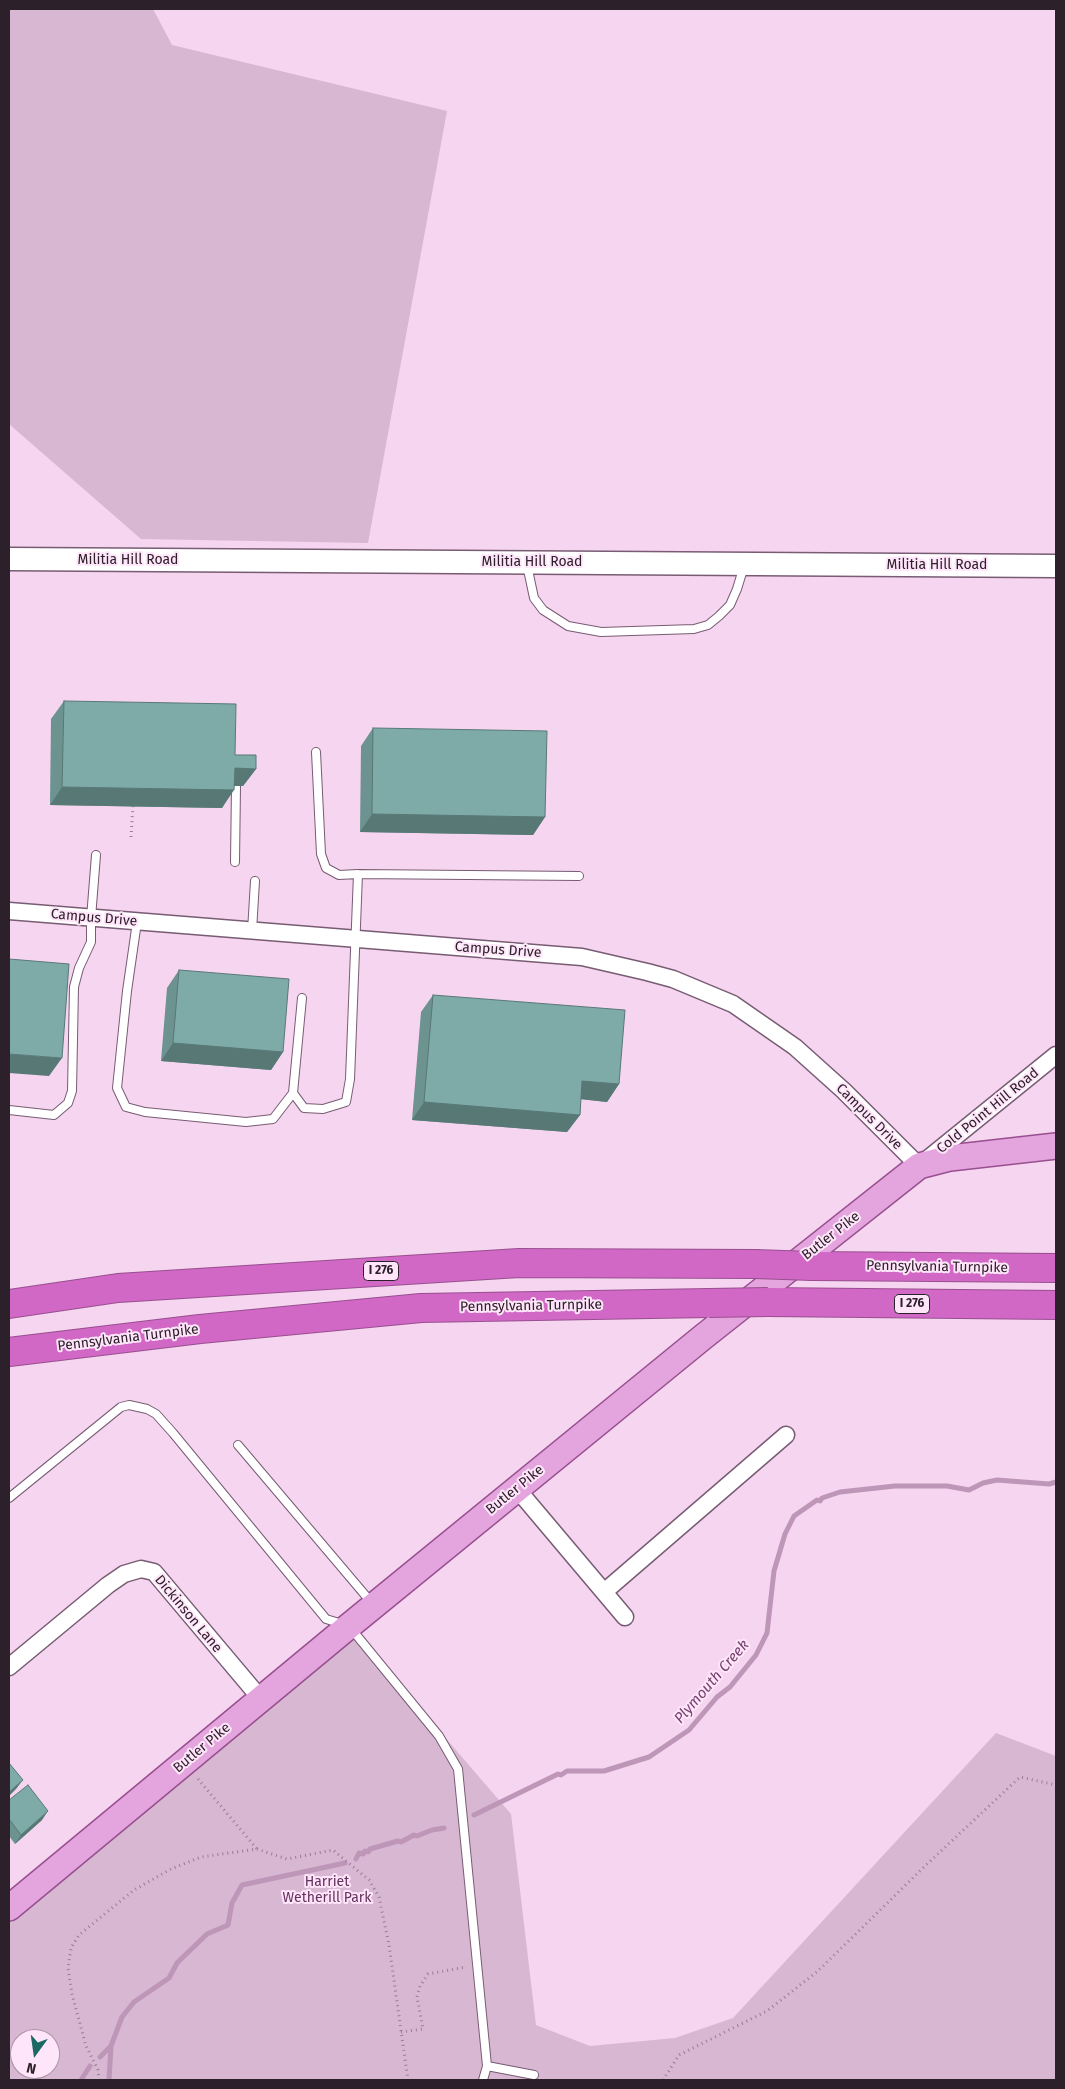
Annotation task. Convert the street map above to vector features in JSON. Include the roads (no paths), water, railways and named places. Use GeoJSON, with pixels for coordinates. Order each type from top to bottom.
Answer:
{"type":"FeatureCollection","features":[{"type":"Feature","properties":{"kind":"highway","name":"Pennsylvania Turnpike"},"geometry":{"type":"LineString","coordinates":[[9,1304],[118,1288],[519,1263],[1056,1268]]}},
{"type":"Feature","properties":{"kind":"highway","name":"Pennsylvania Turnpike"},"geometry":{"type":"LineString","coordinates":[[9,1352],[200,1329],[422,1308],[768,1302],[1056,1305]]}},
{"type":"Feature","properties":{"kind":"main road","name":"Butler Pike"},"geometry":{"type":"LineString","coordinates":[[10,1903],[184,1763],[703,1337],[919,1166],[958,1157],[1056,1146]]}},
{"type":"Feature","properties":{"kind":"street","name":"Militia Hill Road"},"geometry":{"type":"LineString","coordinates":[[9,559],[1056,566]]}},
{"type":"Feature","properties":{"kind":"street","name":"Campus Drive"},"geometry":{"type":"LineString","coordinates":[[9,912],[582,957],[626,966],[673,979],[733,1004],[795,1047],[844,1091],[919,1166]]}},
{"type":"Feature","properties":{"kind":"street","name":"Cold Point Hill Road"},"geometry":{"type":"LineString","coordinates":[[919,1166],[1056,1055]]}},
{"type":"Feature","properties":{"kind":"street"},"geometry":{"type":"LineString","coordinates":[[604,1592],[786,1435]]}},
{"type":"Feature","properties":{"kind":"street"},"geometry":{"type":"LineString","coordinates":[[517,1489],[625,1617]]}},
{"type":"Feature","properties":{"kind":"street","name":"Dickinson Lane"},"geometry":{"type":"LineString","coordinates":[[9,1667],[108,1585],[124,1574],[141,1569],[154,1572],[261,1700]]}},
{"type":"Feature","properties":{"kind":"lane"},"geometry":{"type":"LineString","coordinates":[[526,562],[534,598],[544,610],[568,626],[600,632],[694,628],[708,624],[730,605],[745,564]]}},
{"type":"Feature","properties":{"kind":"lane"},"geometry":{"type":"LineString","coordinates":[[316,752],[321,854],[326,868],[339,875],[579,876]]}},
{"type":"Feature","properties":{"kind":"lane"},"geometry":{"type":"LineString","coordinates":[[235,862],[236,786]]}},
{"type":"Feature","properties":{"kind":"lane"},"geometry":{"type":"LineString","coordinates":[[9,1110],[54,1115],[68,1103],[72,1091],[74,986],[79,968],[91,942],[96,855]]}},
{"type":"Feature","properties":{"kind":"lane"},"geometry":{"type":"LineString","coordinates":[[293,1093],[304,1108],[323,1109],[346,1102],[350,1079],[358,874]]}},
{"type":"Feature","properties":{"kind":"lane"},"geometry":{"type":"LineString","coordinates":[[252,931],[255,881]]}},
{"type":"Feature","properties":{"kind":"lane"},"geometry":{"type":"LineString","coordinates":[[136,922],[117,1088],[126,1108],[145,1112],[246,1122],[272,1118],[293,1093],[302,998]]}},
{"type":"Feature","properties":{"kind":"lane"},"geometry":{"type":"LineString","coordinates":[[9,1498],[121,1407],[129,1405],[147,1408],[156,1414],[174,1433],[326,1619],[349,1626],[439,1736],[458,1769],[487,2066],[483,2080]]}},
{"type":"Feature","properties":{"kind":"lane"},"geometry":{"type":"LineString","coordinates":[[238,1444],[374,1606]]}},
{"type":"Feature","properties":{"kind":"lane"},"geometry":{"type":"LineString","coordinates":[[487,2066],[534,2075]]}},
{"type":"Feature","properties":{"kind":"waterway","name":"Plymouth Creek"},"geometry":{"type":"LineString","coordinates":[[474,1815],[567,1771],[604,1771],[649,1757],[689,1730],[717,1697],[730,1687],[756,1655],[767,1633],[774,1571],[785,1534],[794,1516],[817,1500],[820,1501],[822,1498],[840,1492],[895,1486],[947,1486],[969,1490],[983,1483],[997,1480],[1049,1484],[1056,1482]]}},
{"type":"Feature","properties":{"kind":"waterway","name":"Plymouth Creek"},"geometry":{"type":"LineString","coordinates":[[356,1859],[359,1853],[363,1854],[370,1849],[398,1841],[401,1842],[414,1835],[417,1836],[444,1828]]}},
{"type":"Feature","properties":{"kind":"waterway","name":"Plymouth Creek"},"geometry":{"type":"LineString","coordinates":[[100,2057],[111,2046],[122,2017],[134,2002],[169,1978],[177,1963],[207,1934],[228,1925],[232,1903],[242,1885],[345,1863]]}},
{"type":"Feature","properties":{"kind":"waterway"},"geometry":{"type":"LineString","coordinates":[[109,2080],[111,2046]]}},
{"type":"Feature","properties":{"kind":"waterway","name":"Plymouth Creek"},"geometry":{"type":"LineString","coordinates":[[81,2080],[90,2066]]}},
{"type":"Feature","properties":{"kind":"park label","name":"Harriet Wetherill Park"},"geometry":{"type":"Point","coordinates":[327,1890]}}]}
